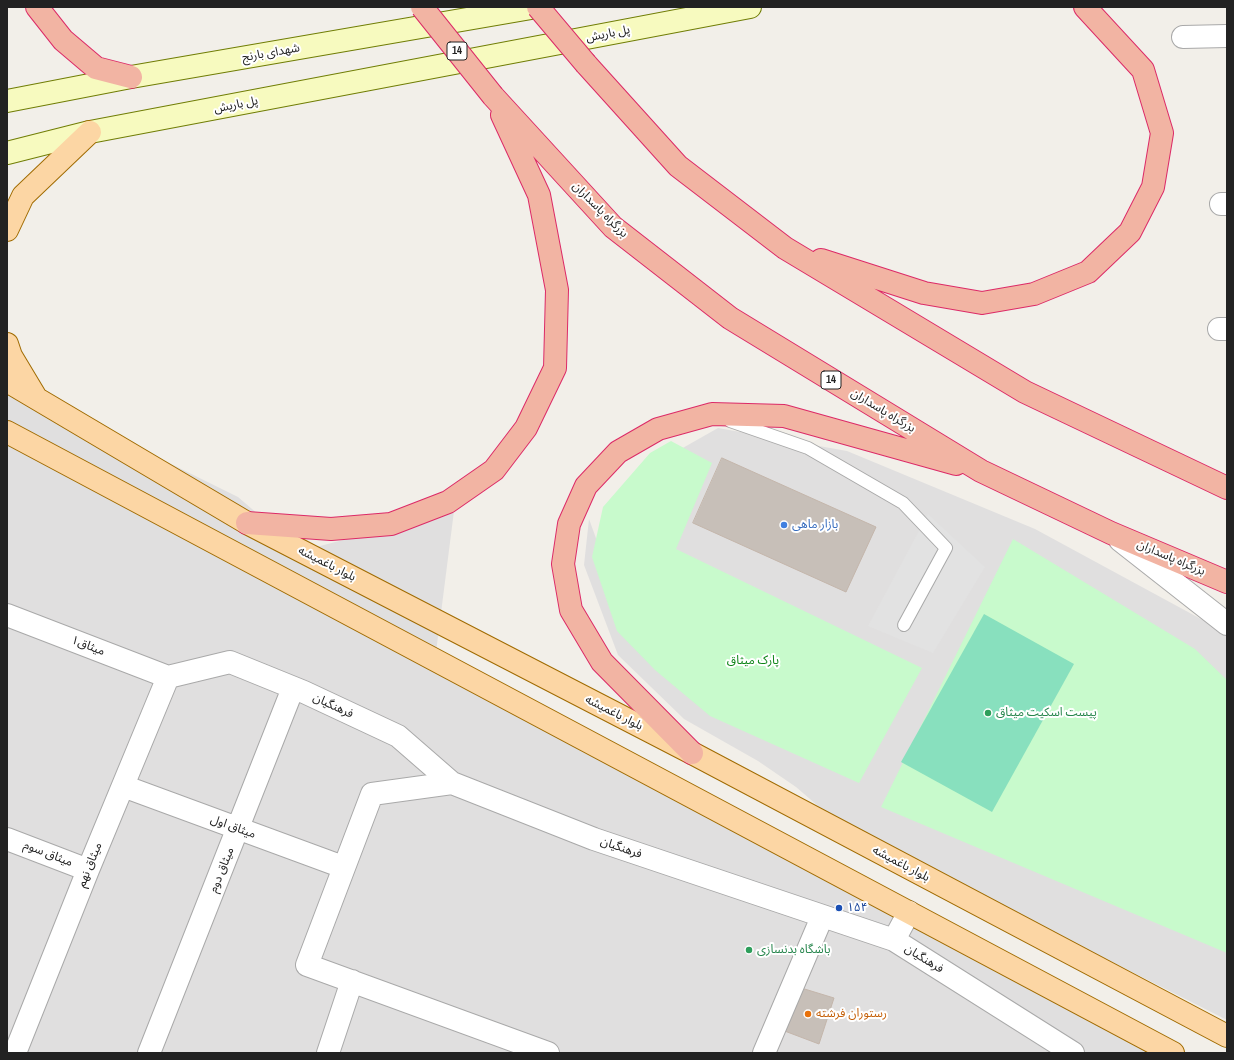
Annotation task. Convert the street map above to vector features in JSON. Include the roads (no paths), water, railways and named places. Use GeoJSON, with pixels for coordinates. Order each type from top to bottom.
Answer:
{"type":"FeatureCollection","features":[{"type":"Feature","properties":{"kind":"highway"},"geometry":{"type":"LineString","coordinates":[[37,7],[62,40],[96,68],[131,77]]}},
{"type":"Feature","properties":{"kind":"highway","name":"14"},"geometry":{"type":"LineString","coordinates":[[422,7],[493,96]]}},
{"type":"Feature","properties":{"kind":"highway"},"geometry":{"type":"LineString","coordinates":[[537,7],[678,166],[785,248],[1025,392],[1227,488]]}},
{"type":"Feature","properties":{"kind":"highway"},"geometry":{"type":"LineString","coordinates":[[785,248],[924,293],[982,303],[1034,294],[1088,272],[1130,232],[1153,187],[1162,133],[1143,70],[1085,7]]}},
{"type":"Feature","properties":{"kind":"highway"},"geometry":{"type":"LineString","coordinates":[[247,523],[331,529],[391,524],[448,502],[494,470],[526,428],[555,368],[556,290],[539,195],[493,96]]}},
{"type":"Feature","properties":{"kind":"highway","name":"بزرگراه پاسداران"},"geometry":{"type":"LineString","coordinates":[[493,96],[614,227],[730,318],[981,471],[1111,533],[1227,582]]}},
{"type":"Feature","properties":{"kind":"highway"},"geometry":{"type":"LineString","coordinates":[[692,753],[602,662],[571,610],[563,564],[569,524],[586,486],[618,452],[658,429],[712,414],[784,416],[981,471]]}},
{"type":"Feature","properties":{"kind":"main road","name":"شهدای بارنج"},"geometry":{"type":"LineString","coordinates":[[7,102],[131,77],[537,7]]}},
{"type":"Feature","properties":{"kind":"main road","name":"پل باریش"},"geometry":{"type":"LineString","coordinates":[[7,153],[90,132],[750,7]]}},
{"type":"Feature","properties":{"kind":"main road"},"geometry":{"type":"LineString","coordinates":[[7,230],[22,196],[90,132]]}},
{"type":"Feature","properties":{"kind":"main road"},"geometry":{"type":"LineString","coordinates":[[7,344],[11,356],[36,397]]}},
{"type":"Feature","properties":{"kind":"main road","name":"بلوار باغمیشه"},"geometry":{"type":"LineString","coordinates":[[7,381],[247,523],[692,753],[1227,1036]]}},
{"type":"Feature","properties":{"kind":"main road"},"geometry":{"type":"LineString","coordinates":[[7,432],[1173,1053]]}},
{"type":"Feature","properties":{"kind":"street"},"geometry":{"type":"LineString","coordinates":[[1183,37],[1227,36]]}},
{"type":"Feature","properties":{"kind":"street"},"geometry":{"type":"LineString","coordinates":[[1111,533],[1227,624]]}},
{"type":"Feature","properties":{"kind":"street","name":"میثاق۱"},"geometry":{"type":"LineString","coordinates":[[7,615],[168,677]]}},
{"type":"Feature","properties":{"kind":"street","name":"فرهنگیان"},"geometry":{"type":"LineString","coordinates":[[168,677],[230,662],[294,688],[398,736],[452,783],[594,839],[894,940],[1073,1053]]}},
{"type":"Feature","properties":{"kind":"street","name":"میثاق نهم"},"geometry":{"type":"LineString","coordinates":[[15,1053],[122,786],[168,677]]}},
{"type":"Feature","properties":{"kind":"street","name":"میثاق دوم"},"geometry":{"type":"LineString","coordinates":[[150,1053],[294,688]]}},
{"type":"Feature","properties":{"kind":"street"},"geometry":{"type":"LineString","coordinates":[[452,783],[372,794],[307,965],[548,1053]]}},
{"type":"Feature","properties":{"kind":"street","name":"میثاق اول"},"geometry":{"type":"LineString","coordinates":[[122,786],[343,867]]}},
{"type":"Feature","properties":{"kind":"street","name":"میثاق سوم"},"geometry":{"type":"LineString","coordinates":[[7,839],[88,870]]}},
{"type":"Feature","properties":{"kind":"street"},"geometry":{"type":"LineString","coordinates":[[894,940],[909,912]]}},
{"type":"Feature","properties":{"kind":"street"},"geometry":{"type":"LineString","coordinates":[[764,1053],[822,917]]}},
{"type":"Feature","properties":{"kind":"street"},"geometry":{"type":"LineString","coordinates":[[328,1053],[352,981]]}},
{"type":"Feature","properties":{"kind":"lane"},"geometry":{"type":"LineString","coordinates":[[712,414],[808,448],[903,503],[946,548],[904,625]]}},
{"type":"Feature","properties":{"kind":"place","name":"بازار ماهی"},"geometry":{"type":"Point","coordinates":[784,525]}},
{"type":"Feature","properties":{"kind":"place","name":"پیست اسکیت میثاق"},"geometry":{"type":"Point","coordinates":[988,713]}},
{"type":"Feature","properties":{"kind":"place","name":"۱۵۴"},"geometry":{"type":"Point","coordinates":[839,908]}},
{"type":"Feature","properties":{"kind":"place","name":"باشگاه بدنسازی"},"geometry":{"type":"Point","coordinates":[749,950]}},
{"type":"Feature","properties":{"kind":"place","name":"رستوران فرشته"},"geometry":{"type":"Point","coordinates":[808,1014]}},
{"type":"Feature","properties":{"kind":"park label","name":"پارک میثاق"},"geometry":{"type":"Point","coordinates":[753,661]}}]}
